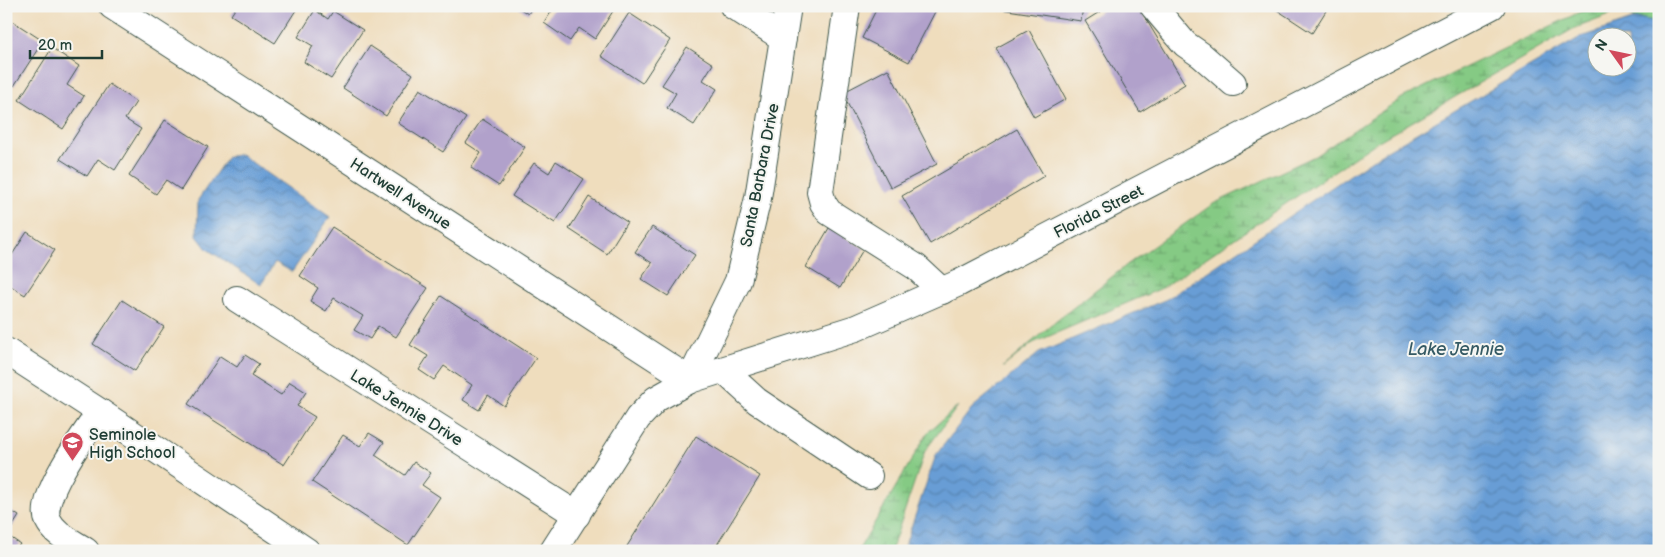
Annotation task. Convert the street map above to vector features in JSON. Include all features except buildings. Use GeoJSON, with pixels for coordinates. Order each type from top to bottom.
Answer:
{"type":"FeatureCollection","features":[{"type":"Feature","properties":{"kind":"street","name":"Hartwell Avenue"},"geometry":{"type":"LineString","coordinates":[[112,6],[690,380]]}},
{"type":"Feature","properties":{"kind":"street"},"geometry":{"type":"LineString","coordinates":[[733,6],[783,38]]}},
{"type":"Feature","properties":{"kind":"street","name":"Santa Barbara Drive"},"geometry":{"type":"LineString","coordinates":[[690,380],[738,281],[758,198],[788,6]]}},
{"type":"Feature","properties":{"kind":"street"},"geometry":{"type":"LineString","coordinates":[[848,6],[820,192],[823,203],[829,212],[916,267],[942,291]]}},
{"type":"Feature","properties":{"kind":"street"},"geometry":{"type":"LineString","coordinates":[[1153,6],[1185,44],[1201,55],[1233,83]]}},
{"type":"Feature","properties":{"kind":"street","name":"Florida Street"},"geometry":{"type":"LineString","coordinates":[[690,380],[856,328],[942,291],[1492,6]]}},
{"type":"Feature","properties":{"kind":"street","name":"Lake Jennie Drive"},"geometry":{"type":"LineString","coordinates":[[237,299],[577,515]]}},
{"type":"Feature","properties":{"kind":"street"},"geometry":{"type":"LineString","coordinates":[[6,352],[100,412],[307,551]]}},
{"type":"Feature","properties":{"kind":"street"},"geometry":{"type":"LineString","coordinates":[[723,370],[757,401],[869,476]]}},
{"type":"Feature","properties":{"kind":"street"},"geometry":{"type":"LineString","coordinates":[[553,551],[638,418],[656,400],[690,380]]}},
{"type":"Feature","properties":{"kind":"street"},"geometry":{"type":"LineString","coordinates":[[86,551],[55,531],[47,518],[48,499],[63,468],[100,412]]}},
{"type":"Feature","properties":{"kind":"green space"},"geometry":{"type":"Polygon","coordinates":[[[1611,6],[1610,15],[1573,29],[1377,142],[1160,289],[1033,343],[1003,367],[1049,327],[1128,264],[1213,204],[1315,156],[1402,98],[1580,12],[1611,6]]]}},
{"type":"Feature","properties":{"kind":"green space"},"geometry":{"type":"Polygon","coordinates":[[[1626,6],[1659,6],[1659,26],[1621,13],[1626,6]]]}},
{"type":"Feature","properties":{"kind":"green space"},"geometry":{"type":"Polygon","coordinates":[[[958,406],[925,451],[891,551],[858,551],[928,432],[958,406]]]}},
{"type":"Feature","properties":{"kind":"water","name":"Lake Jennie"},"geometry":{"type":"Polygon","coordinates":[[[1638,18],[1659,22],[1659,551],[903,551],[936,455],[972,408],[1039,353],[1167,299],[1384,152],[1579,38],[1588,35],[1588,78],[1638,78],[1638,28],[1608,28],[1638,18]]]}},
{"type":"Feature","properties":{"kind":"water"},"geometry":{"type":"Polygon","coordinates":[[[240,154],[330,217],[292,272],[275,262],[261,285],[207,249],[197,236],[198,200],[227,157],[240,154]]]}},
{"type":"Feature","properties":{"kind":"place","name":"Seminole High School"},"geometry":{"type":"Point","coordinates":[73,462]}}]}
